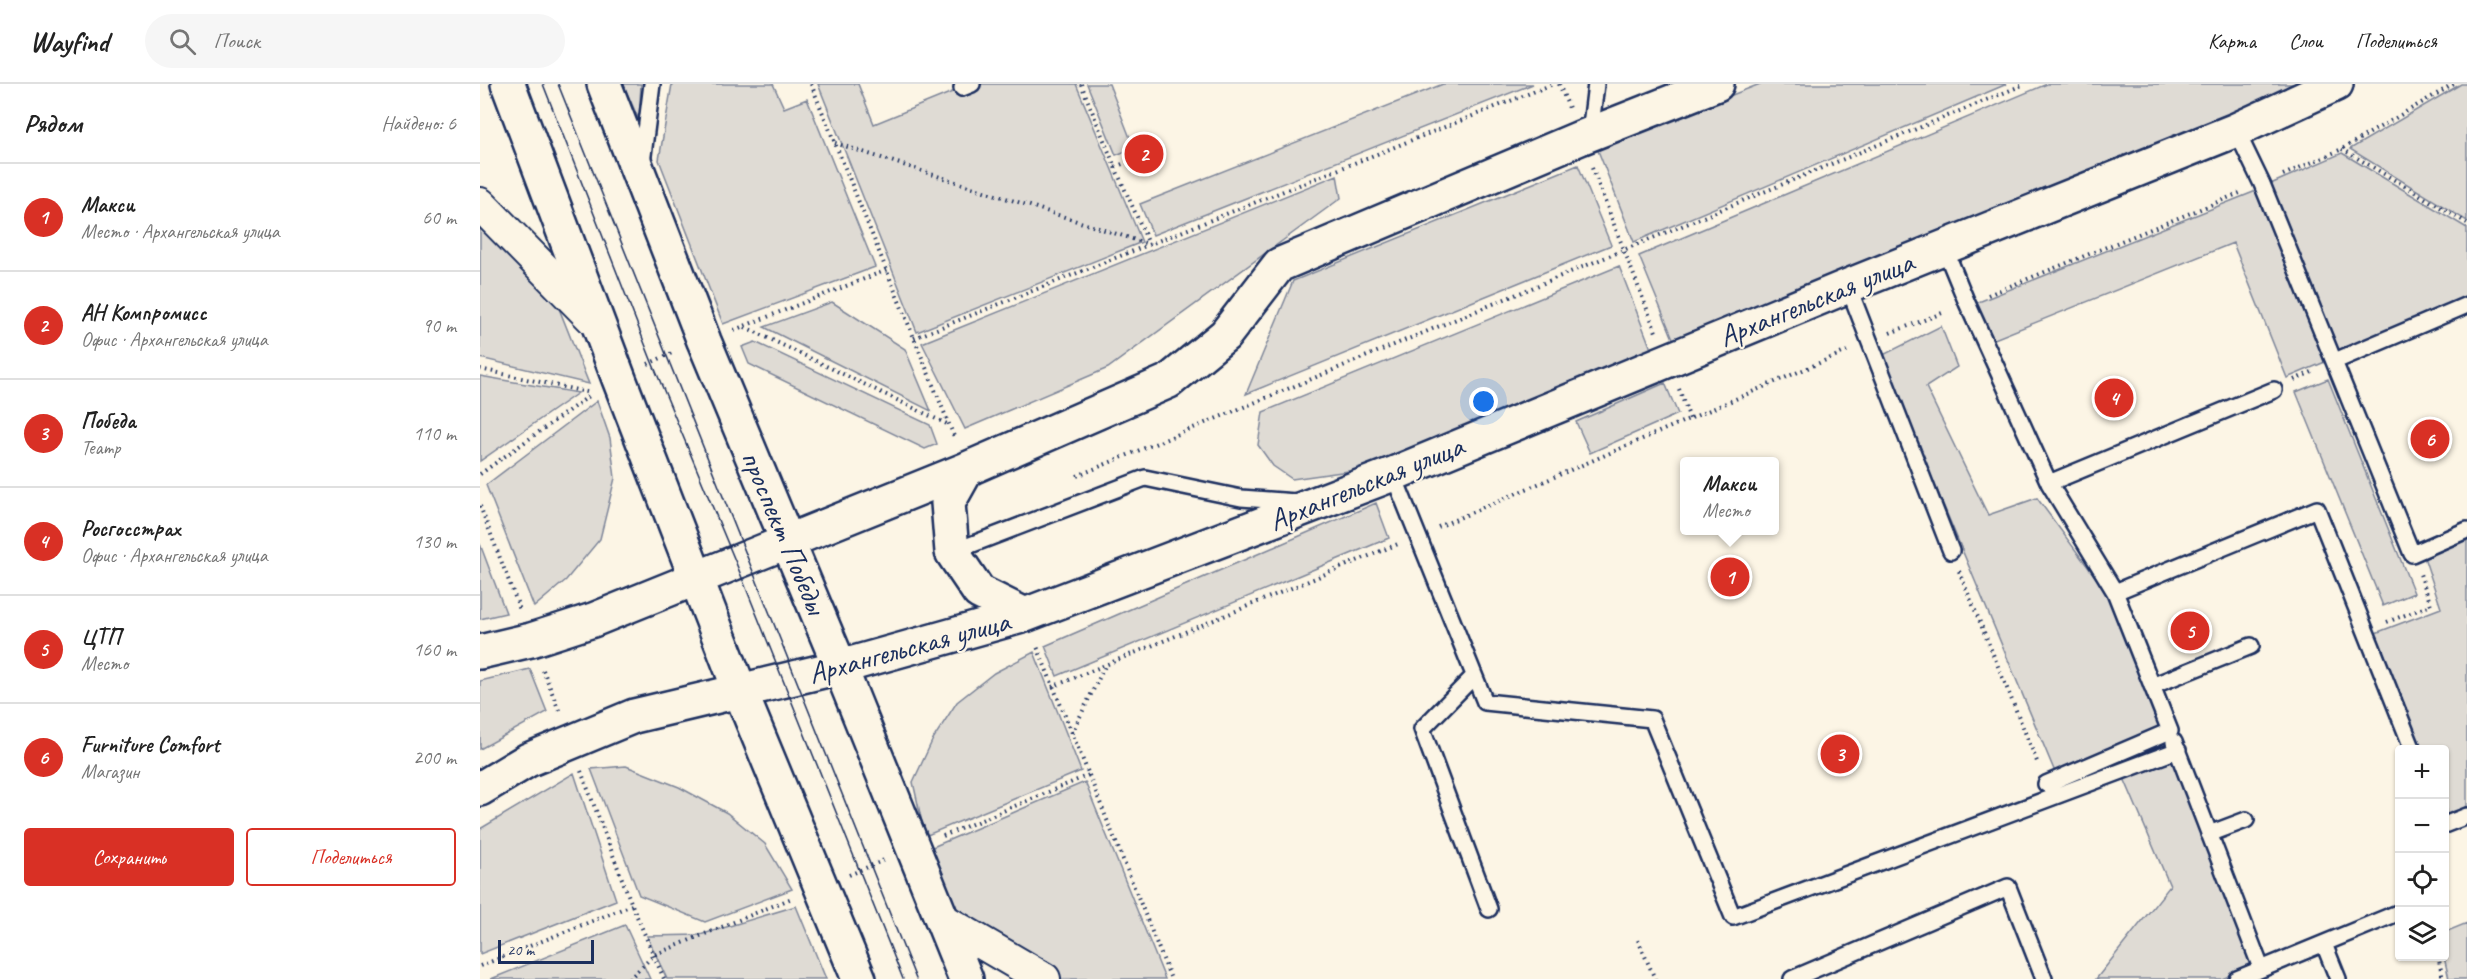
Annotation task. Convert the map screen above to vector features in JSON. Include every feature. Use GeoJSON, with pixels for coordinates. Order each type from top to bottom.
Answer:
{"type":"FeatureCollection","features":[{"type":"Feature","properties":{"kind":"main road"},"geometry":{"type":"LineString","coordinates":[[508,84],[740,691],[859,979]]}},
{"type":"Feature","properties":{"kind":"main road","name":"проспект Победы"},"geometry":{"type":"LineString","coordinates":[[604,84],[641,174],[704,341],[840,667],[966,979]]}},
{"type":"Feature","properties":{"kind":"main road"},"geometry":{"type":"LineString","coordinates":[[480,652],[531,640],[593,620],[967,469],[1168,381],[1225,335],[1279,265],[1585,136],[1717,84]]}},
{"type":"Feature","properties":{"kind":"main road","name":"Архангельская улица"},"geometry":{"type":"LineString","coordinates":[[480,789],[528,760],[634,716],[840,667],[1025,615],[1393,474],[1848,286],[2236,130],[2336,84]]}},
{"type":"Feature","properties":{"kind":"main road"},"geometry":{"type":"LineString","coordinates":[[967,469],[948,503],[952,552],[979,592],[1025,615]]}},
{"type":"Feature","properties":{"kind":"street"},"geometry":{"type":"LineString","coordinates":[[480,204],[598,324]]}},
{"type":"Feature","properties":{"kind":"street"},"geometry":{"type":"LineString","coordinates":[[943,920],[1044,979]]}},
{"type":"Feature","properties":{"kind":"street"},"geometry":{"type":"LineString","coordinates":[[840,979],[845,945]]}},
{"type":"Feature","properties":{"kind":"lane"},"geometry":{"type":"LineString","coordinates":[[641,174],[652,84]]}},
{"type":"Feature","properties":{"kind":"lane"},"geometry":{"type":"LineString","coordinates":[[1585,136],[1596,84]]}},
{"type":"Feature","properties":{"kind":"lane"},"geometry":{"type":"LineString","coordinates":[[2236,130],[2262,184],[2412,554],[2467,530]]}},
{"type":"Feature","properties":{"kind":"lane"},"geometry":{"type":"LineString","coordinates":[[1944,247],[2049,483],[2115,592],[2261,968]]}},
{"type":"Feature","properties":{"kind":"lane"},"geometry":{"type":"LineString","coordinates":[[1848,286],[1951,551]]}},
{"type":"Feature","properties":{"kind":"lane"},"geometry":{"type":"LineString","coordinates":[[2335,361],[2467,305]]}},
{"type":"Feature","properties":{"kind":"lane"},"geometry":{"type":"LineString","coordinates":[[2049,483],[2274,390]]}},
{"type":"Feature","properties":{"kind":"lane"},"geometry":{"type":"LineString","coordinates":[[1393,474],[1485,702],[1652,719],[1733,917],[2178,750]]}},
{"type":"Feature","properties":{"kind":"lane"},"geometry":{"type":"LineString","coordinates":[[952,552],[1145,478],[1241,498],[1318,503]]}},
{"type":"Feature","properties":{"kind":"lane"},"geometry":{"type":"LineString","coordinates":[[2115,592],[2317,509],[2411,745]]}},
{"type":"Feature","properties":{"kind":"lane"},"geometry":{"type":"LineString","coordinates":[[2152,686],[2251,646]]}},
{"type":"Feature","properties":{"kind":"lane"},"geometry":{"type":"LineString","coordinates":[[1473,677],[1422,729],[1489,909]]}},
{"type":"Feature","properties":{"kind":"lane"},"geometry":{"type":"LineString","coordinates":[[2046,784],[2170,731]]}},
{"type":"Feature","properties":{"kind":"lane"},"geometry":{"type":"LineString","coordinates":[[2449,823],[2467,816]]}},
{"type":"Feature","properties":{"kind":"lane"},"geometry":{"type":"LineString","coordinates":[[2209,834],[2246,820]]}},
{"type":"Feature","properties":{"kind":"lane"},"geometry":{"type":"LineString","coordinates":[[1792,979],[2008,887],[2044,979]]}},
{"type":"Feature","properties":{"kind":"lane"},"geometry":{"type":"LineString","coordinates":[[2237,979],[2395,914]]}},
{"type":"Feature","properties":{"kind":"lane"},"geometry":{"type":"LineString","coordinates":[[2324,944],[2338,979]]}},
{"type":"Feature","properties":{"kind":"path"},"geometry":{"type":"LineString","coordinates":[[812,84],[967,469]]}},
{"type":"Feature","properties":{"kind":"path"},"geometry":{"type":"LineString","coordinates":[[1081,84],[1149,244]]}},
{"type":"Feature","properties":{"kind":"path"},"geometry":{"type":"LineString","coordinates":[[914,338],[1552,84]]}},
{"type":"Feature","properties":{"kind":"path"},"geometry":{"type":"LineString","coordinates":[[1560,84],[1585,136],[1624,251],[1690,419]]}},
{"type":"Feature","properties":{"kind":"path"},"geometry":{"type":"LineString","coordinates":[[1073,477],[2025,84]]}},
{"type":"Feature","properties":{"kind":"path"},"geometry":{"type":"LineString","coordinates":[[1052,687],[1419,535],[1870,341],[2262,184],[2342,149],[2454,84]]}},
{"type":"Feature","properties":{"kind":"path"},"geometry":{"type":"LineString","coordinates":[[835,142],[1149,244]]}},
{"type":"Feature","properties":{"kind":"path"},"geometry":{"type":"LineString","coordinates":[[2342,149],[2467,224]]}},
{"type":"Feature","properties":{"kind":"path"},"geometry":{"type":"LineString","coordinates":[[1115,167],[1138,158]]}},
{"type":"Feature","properties":{"kind":"path"},"geometry":{"type":"LineString","coordinates":[[744,327],[950,426]]}},
{"type":"Feature","properties":{"kind":"path"},"geometry":{"type":"LineString","coordinates":[[2274,390],[2335,361]]}},
{"type":"Feature","properties":{"kind":"path"},"geometry":{"type":"LineString","coordinates":[[480,474],[593,393]]}},
{"type":"Feature","properties":{"kind":"path"},"geometry":{"type":"LineString","coordinates":[[1951,551],[2046,784]]}},
{"type":"Feature","properties":{"kind":"path"},"geometry":{"type":"LineString","coordinates":[[2365,630],[2431,605],[2412,554]]}},
{"type":"Feature","properties":{"kind":"path"},"geometry":{"type":"LineString","coordinates":[[1025,615],[1171,979]]}},
{"type":"Feature","properties":{"kind":"path"},"geometry":{"type":"LineString","coordinates":[[1072,734],[1106,664]]}},
{"type":"Feature","properties":{"kind":"path"},"geometry":{"type":"LineString","coordinates":[[629,979],[654,955],[700,934],[821,887],[1089,775]]}},
{"type":"Feature","properties":{"kind":"path"},"geometry":{"type":"LineString","coordinates":[[480,966],[632,904]]}},
{"type":"Feature","properties":{"kind":"path"},"geometry":{"type":"LineString","coordinates":[[1638,940],[1655,979]]}},
{"type":"Feature","properties":{"kind":"path"},"geometry":{"type":"LineString","coordinates":[[2440,961],[2444,979]]}},
{"type":"Feature","properties":{"kind":"shaded area"},"geometry":{"type":"Polygon","coordinates":[[[623,84],[641,84],[639,120],[623,84]]]}},
{"type":"Feature","properties":{"kind":"shaded area"},"geometry":{"type":"Polygon","coordinates":[[[672,84],[773,84],[784,108],[807,99],[875,267],[723,324],[659,160],[672,84]]]}},
{"type":"Feature","properties":{"kind":"shaded area"},"geometry":{"type":"Polygon","coordinates":[[[818,84],[858,84],[874,124],[972,84],[1076,84],[1142,242],[917,332],[818,84]]]}},
{"type":"Feature","properties":{"kind":"shaded area"},"geometry":{"type":"Polygon","coordinates":[[[1087,84],[1109,84],[1134,148],[1116,155],[1087,84]]]}},
{"type":"Feature","properties":{"kind":"shaded area"},"geometry":{"type":"Polygon","coordinates":[[[1443,84],[1533,84],[1153,235],[1140,204],[1443,84]]]}},
{"type":"Feature","properties":{"kind":"shaded area"},"geometry":{"type":"Polygon","coordinates":[[[1760,84],[2007,84],[1634,242],[1597,148],[1760,84]]]}},
{"type":"Feature","properties":{"kind":"shaded area"},"geometry":{"type":"Polygon","coordinates":[[[2047,84],[2294,84],[2220,120],[1674,341],[1639,256],[2047,84]]]}},
{"type":"Feature","properties":{"kind":"shaded area"},"geometry":{"type":"Polygon","coordinates":[[[2461,84],[2467,84],[2467,221],[2350,149],[2461,84]]]}},
{"type":"Feature","properties":{"kind":"shaded area"},"geometry":{"type":"Polygon","coordinates":[[[2342,153],[2467,228],[2467,302],[2337,357],[2266,186],[2342,153]]]}},
{"type":"Feature","properties":{"kind":"shaded area"},"geometry":{"type":"Polygon","coordinates":[[[1578,165],[1611,245],[1246,394],[1293,281],[1578,165]]]}},
{"type":"Feature","properties":{"kind":"shaded area"},"geometry":{"type":"Polygon","coordinates":[[[1337,175],[1341,198],[1108,368],[965,429],[922,343],[1337,175]]]}},
{"type":"Feature","properties":{"kind":"shaded area"},"geometry":{"type":"Polygon","coordinates":[[[2261,189],[2332,359],[2287,378],[2233,243],[1987,342],[1971,305],[2261,189]]]}},
{"type":"Feature","properties":{"kind":"shaded area"},"geometry":{"type":"Polygon","coordinates":[[[480,223],[558,306],[589,384],[480,358],[480,223]]]}},
{"type":"Feature","properties":{"kind":"shaded area"},"geometry":{"type":"Polygon","coordinates":[[[1619,266],[1653,354],[1370,468],[1292,479],[1273,466],[1258,445],[1263,412],[1619,266]]]}},
{"type":"Feature","properties":{"kind":"shaded area"},"geometry":{"type":"Polygon","coordinates":[[[832,302],[905,349],[931,411],[764,327],[832,302]]]}},
{"type":"Feature","properties":{"kind":"shaded area"},"geometry":{"type":"Polygon","coordinates":[[[1941,326],[1957,367],[1926,387],[1988,515],[2037,498],[2108,594],[2254,965],[2222,979],[2096,979],[2170,886],[2112,750],[2057,777],[1881,356],[1941,326]]]}},
{"type":"Feature","properties":{"kind":"shaded area"},"geometry":{"type":"Polygon","coordinates":[[[755,342],[930,425],[937,444],[925,449],[749,364],[742,347],[755,342]]]}},
{"type":"Feature","properties":{"kind":"shaded area"},"geometry":{"type":"Polygon","coordinates":[[[480,376],[578,393],[480,461],[480,376]]]}},
{"type":"Feature","properties":{"kind":"shaded area"},"geometry":{"type":"Polygon","coordinates":[[[2328,379],[2414,593],[2383,606],[2296,392],[2328,379]]]}},
{"type":"Feature","properties":{"kind":"shaded area"},"geometry":{"type":"Polygon","coordinates":[[[1665,383],[1678,414],[1590,453],[1576,422],[1665,383]]]}},
{"type":"Feature","properties":{"kind":"shaded area"},"geometry":{"type":"Polygon","coordinates":[[[597,401],[610,438],[615,478],[600,539],[566,580],[534,607],[486,485],[597,401]]]}},
{"type":"Feature","properties":{"kind":"shaded area"},"geometry":{"type":"Polygon","coordinates":[[[1376,503],[1389,538],[1057,676],[1045,646],[1376,503]]]}},
{"type":"Feature","properties":{"kind":"shaded area"},"geometry":{"type":"Polygon","coordinates":[[[2467,534],[2467,810],[2449,818],[2449,745],[2417,745],[2373,634],[2441,608],[2423,554],[2467,534]]]}},
{"type":"Feature","properties":{"kind":"shaded area"},"geometry":{"type":"Polygon","coordinates":[[[480,544],[506,613],[480,619],[480,544]]]}},
{"type":"Feature","properties":{"kind":"shaded area"},"geometry":{"type":"Polygon","coordinates":[[[1034,652],[1081,771],[925,836],[913,782],[933,739],[957,702],[994,673],[1034,652]]]}},
{"type":"Feature","properties":{"kind":"shaded area"},"geometry":{"type":"Polygon","coordinates":[[[530,669],[547,712],[480,749],[480,681],[530,669]]]}},
{"type":"Feature","properties":{"kind":"shaded area"},"geometry":{"type":"Polygon","coordinates":[[[626,766],[679,787],[727,813],[765,844],[792,889],[705,922],[639,895],[591,769],[626,766]]]}},
{"type":"Feature","properties":{"kind":"shaded area"},"geometry":{"type":"Polygon","coordinates":[[[574,773],[616,900],[480,954],[480,829],[574,773]]]}},
{"type":"Feature","properties":{"kind":"shaded area"},"geometry":{"type":"Polygon","coordinates":[[[1085,782],[1165,979],[1052,979],[963,922],[928,849],[1085,782]]]}},
{"type":"Feature","properties":{"kind":"shaded area"},"geometry":{"type":"Polygon","coordinates":[[[796,906],[826,979],[667,979],[647,936],[700,935],[796,906]]]}},
{"type":"Feature","properties":{"kind":"shaded area"},"geometry":{"type":"Polygon","coordinates":[[[2467,923],[2467,979],[2449,979],[2445,961],[2449,961],[2449,930],[2467,923]]]}},
{"type":"Feature","properties":{"kind":"shaded area"},"geometry":{"type":"Polygon","coordinates":[[[625,925],[650,979],[491,979],[625,925]]]}},
{"type":"Feature","properties":{"kind":"tram line"},"geometry":{"type":"LineString","coordinates":[[543,84],[652,362],[736,563],[903,979]]}},
{"type":"Feature","properties":{"kind":"tram line"},"geometry":{"type":"LineString","coordinates":[[558,84],[916,979]]}},
{"type":"Feature","properties":{"kind":"place","name":"АН Компромисс"},"geometry":{"type":"Point","coordinates":[1144,154]}},
{"type":"Feature","properties":{"kind":"place","name":"Росгосстрах"},"geometry":{"type":"Point","coordinates":[2114,398]}},
{"type":"Feature","properties":{"kind":"place","name":"Furniture Comfort"},"geometry":{"type":"Point","coordinates":[2430,439]}},
{"type":"Feature","properties":{"kind":"place","name":"Макси"},"geometry":{"type":"Point","coordinates":[1730,577]}},
{"type":"Feature","properties":{"kind":"place","name":"ЦТП"},"geometry":{"type":"Point","coordinates":[2190,631]}},
{"type":"Feature","properties":{"kind":"place","name":"Победа"},"geometry":{"type":"Point","coordinates":[1840,754]}}]}
